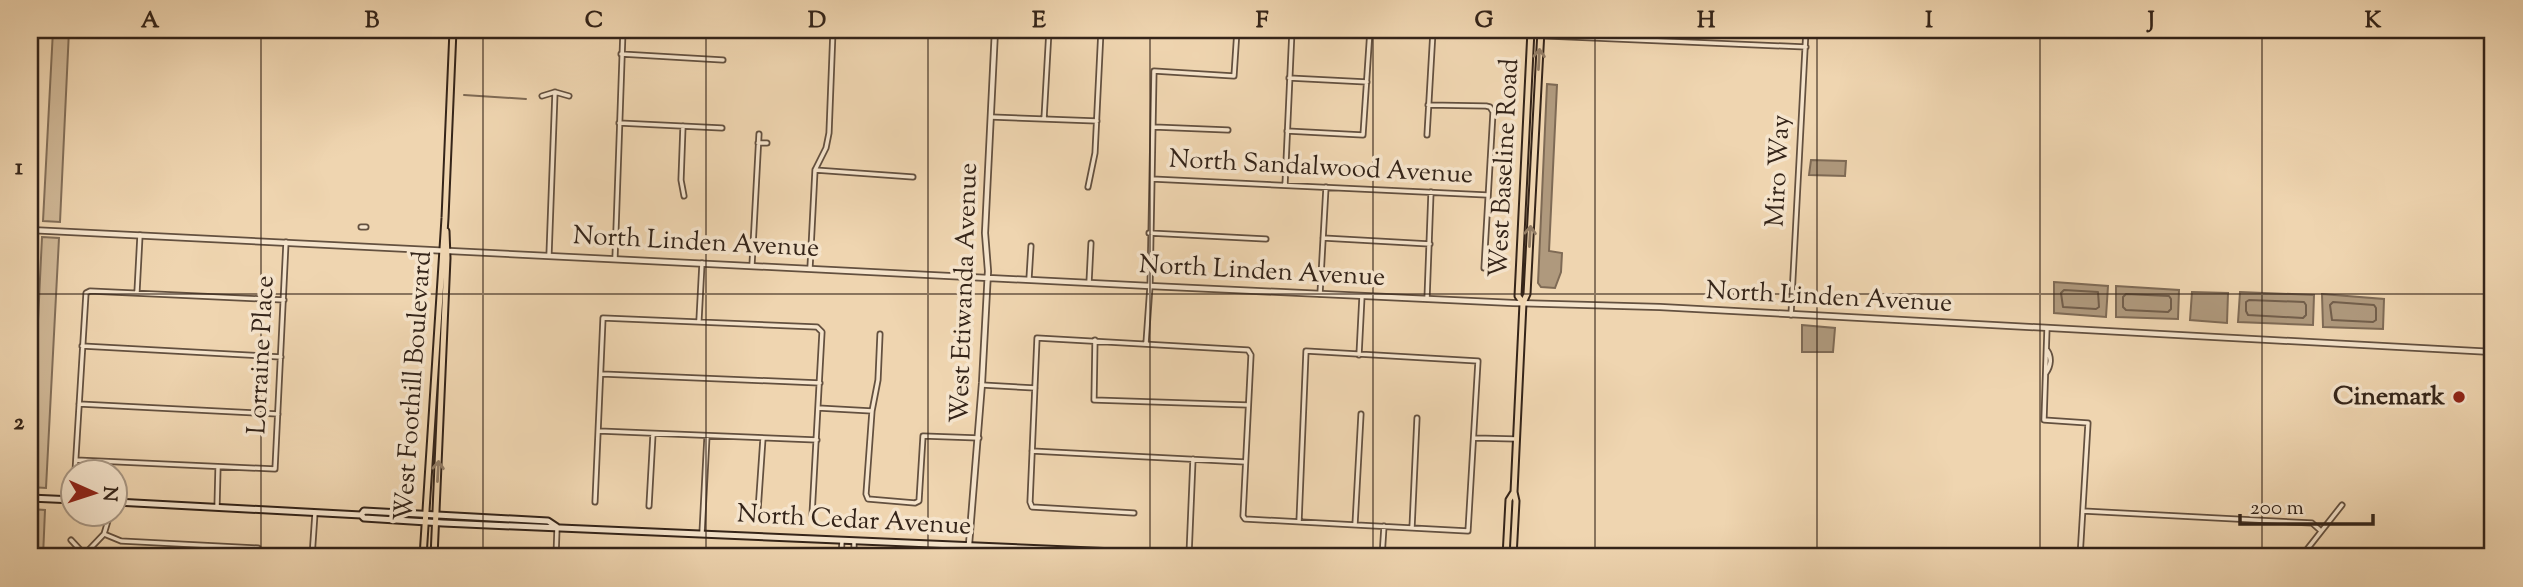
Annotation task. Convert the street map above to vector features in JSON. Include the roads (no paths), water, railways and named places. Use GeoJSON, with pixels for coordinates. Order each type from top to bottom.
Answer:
{"type":"FeatureCollection","features":[{"type":"Feature","properties":{"kind":"main road","name":"West Foothill Boulevard"},"geometry":{"type":"LineString","coordinates":[[434,557],[453,30]]}},
{"type":"Feature","properties":{"kind":"main road","name":"West Baseline Road"},"geometry":{"type":"LineString","coordinates":[[1522,303],[1518,296],[1531,32]]}},
{"type":"Feature","properties":{"kind":"main road","name":"West Baseline Road"},"geometry":{"type":"LineString","coordinates":[[1513,557],[1522,303],[1527,294],[1540,32]]}},
{"type":"Feature","properties":{"kind":"main road","name":"West Foothill Boulevard"},"geometry":{"type":"LineString","coordinates":[[423,557],[444,251]]}},
{"type":"Feature","properties":{"kind":"main road","name":"West Baseline Road"},"geometry":{"type":"LineString","coordinates":[[1506,557],[1509,500],[1514,492]]}},
{"type":"Feature","properties":{"kind":"main road"},"geometry":{"type":"LineString","coordinates":[[30,498],[60,499]]}},
{"type":"Feature","properties":{"kind":"main road","name":"North Cedar Avenue"},"geometry":{"type":"LineString","coordinates":[[130,503],[361,515],[364,518],[425,522],[1233,557]]}},
{"type":"Feature","properties":{"kind":"main road","name":"North Cedar Avenue"},"geometry":{"type":"LineString","coordinates":[[361,515],[364,511],[534,520],[548,521],[557,527]]}},
{"type":"Feature","properties":{"kind":"main road"},"geometry":{"type":"LineString","coordinates":[[507,526],[509,522],[528,523],[534,520]]}},
{"type":"Feature","properties":{"kind":"street"},"geometry":{"type":"LineString","coordinates":[[615,258],[622,30]]}},
{"type":"Feature","properties":{"kind":"street"},"geometry":{"type":"LineString","coordinates":[[810,268],[815,170],[826,148],[829,133],[833,30]]}},
{"type":"Feature","properties":{"kind":"street","name":"West Etiwanda Avenue"},"geometry":{"type":"LineString","coordinates":[[968,557],[979,438],[988,277],[985,233],[995,30]]}},
{"type":"Feature","properties":{"kind":"street"},"geometry":{"type":"LineString","coordinates":[[1044,119],[1049,30]]}},
{"type":"Feature","properties":{"kind":"street"},"geometry":{"type":"LineString","coordinates":[[1088,187],[1095,153],[1101,30]]}},
{"type":"Feature","properties":{"kind":"street"},"geometry":{"type":"LineString","coordinates":[[1146,343],[1150,286],[1154,71],[1234,76],[1237,30]]}},
{"type":"Feature","properties":{"kind":"street"},"geometry":{"type":"LineString","coordinates":[[1285,185],[1292,30]]}},
{"type":"Feature","properties":{"kind":"street"},"geometry":{"type":"LineString","coordinates":[[1287,131],[1363,135],[1370,30]]}},
{"type":"Feature","properties":{"kind":"street"},"geometry":{"type":"LineString","coordinates":[[1407,30],[1540,32],[1805,47]]}},
{"type":"Feature","properties":{"kind":"street","name":"Miro Way"},"geometry":{"type":"LineString","coordinates":[[1791,315],[1806,30]]}},
{"type":"Feature","properties":{"kind":"street"},"geometry":{"type":"LineString","coordinates":[[1427,135],[1433,31]]}},
{"type":"Feature","properties":{"kind":"street"},"geometry":{"type":"LineString","coordinates":[[621,54],[723,60]]}},
{"type":"Feature","properties":{"kind":"street"},"geometry":{"type":"LineString","coordinates":[[1289,78],[1367,82]]}},
{"type":"Feature","properties":{"kind":"street"},"geometry":{"type":"LineString","coordinates":[[549,255],[555,92]]}},
{"type":"Feature","properties":{"kind":"street"},"geometry":{"type":"LineString","coordinates":[[542,96],[555,92],[569,96]]}},
{"type":"Feature","properties":{"kind":"street"},"geometry":{"type":"LineString","coordinates":[[1428,105],[1486,106],[1492,109],[1484,268]]}},
{"type":"Feature","properties":{"kind":"street"},"geometry":{"type":"LineString","coordinates":[[991,117],[1097,121]]}},
{"type":"Feature","properties":{"kind":"street"},"geometry":{"type":"LineString","coordinates":[[618,123],[722,128]]}},
{"type":"Feature","properties":{"kind":"street"},"geometry":{"type":"LineString","coordinates":[[683,126],[681,180],[684,196]]}},
{"type":"Feature","properties":{"kind":"street"},"geometry":{"type":"LineString","coordinates":[[1154,127],[1228,130]]}},
{"type":"Feature","properties":{"kind":"street"},"geometry":{"type":"LineString","coordinates":[[752,265],[759,134]]}},
{"type":"Feature","properties":{"kind":"street"},"geometry":{"type":"LineString","coordinates":[[758,143],[767,144]]}},
{"type":"Feature","properties":{"kind":"street"},"geometry":{"type":"LineString","coordinates":[[815,170],[913,177]]}},
{"type":"Feature","properties":{"kind":"street","name":"North Sandalwood Avenue"},"geometry":{"type":"LineString","coordinates":[[1152,179],[1487,195]]}},
{"type":"Feature","properties":{"kind":"street"},"geometry":{"type":"LineString","coordinates":[[1320,294],[1326,187]]}},
{"type":"Feature","properties":{"kind":"street"},"geometry":{"type":"LineString","coordinates":[[1427,299],[1431,192]]}},
{"type":"Feature","properties":{"kind":"street","name":"North Linden Avenue"},"geometry":{"type":"LineString","coordinates":[[30,229],[1150,286],[1597,304],[2493,352]]}},
{"type":"Feature","properties":{"kind":"street"},"geometry":{"type":"LineString","coordinates":[[1149,233],[1266,239]]}},
{"type":"Feature","properties":{"kind":"street"},"geometry":{"type":"LineString","coordinates":[[137,292],[140,235]]}},
{"type":"Feature","properties":{"kind":"street"},"geometry":{"type":"LineString","coordinates":[[1323,238],[1430,244]]}},
{"type":"Feature","properties":{"kind":"street","name":"Lorraine Place"},"geometry":{"type":"LineString","coordinates":[[218,468],[275,469],[286,242]]}},
{"type":"Feature","properties":{"kind":"street"},"geometry":{"type":"LineString","coordinates":[[1089,283],[1091,243]]}},
{"type":"Feature","properties":{"kind":"street"},"geometry":{"type":"LineString","coordinates":[[1029,279],[1031,246]]}},
{"type":"Feature","properties":{"kind":"street"},"geometry":{"type":"LineString","coordinates":[[699,321],[702,263]]}},
{"type":"Feature","properties":{"kind":"street"},"geometry":{"type":"LineString","coordinates":[[76,458],[86,293],[90,290],[284,300]]}},
{"type":"Feature","properties":{"kind":"street"},"geometry":{"type":"LineString","coordinates":[[1359,355],[1362,296]]}},
{"type":"Feature","properties":{"kind":"street"},"geometry":{"type":"LineString","coordinates":[[596,502],[603,318],[821,328],[812,515]]}},
{"type":"Feature","properties":{"kind":"street"},"geometry":{"type":"LineString","coordinates":[[2047,328],[2044,420],[2088,423],[2080,557]]}},
{"type":"Feature","properties":{"kind":"street"},"geometry":{"type":"LineString","coordinates":[[880,334],[878,380],[872,411],[866,494],[868,499],[915,503],[919,501],[923,436],[979,438]]}},
{"type":"Feature","properties":{"kind":"street"},"geometry":{"type":"LineString","coordinates":[[1134,513],[1032,507],[1030,502],[1037,338],[1248,349],[1251,355],[1245,519],[1299,522],[1355,525],[1384,526],[1468,531],[1478,361],[1306,351],[1299,522]]}},
{"type":"Feature","properties":{"kind":"street"},"geometry":{"type":"LineString","coordinates":[[1095,340],[1094,400],[1248,405]]}},
{"type":"Feature","properties":{"kind":"street"},"geometry":{"type":"LineString","coordinates":[[82,346],[281,356]]}},
{"type":"Feature","properties":{"kind":"street"},"geometry":{"type":"LineString","coordinates":[[601,374],[820,383]]}},
{"type":"Feature","properties":{"kind":"street"},"geometry":{"type":"LineString","coordinates":[[982,385],[1035,388]]}},
{"type":"Feature","properties":{"kind":"street"},"geometry":{"type":"LineString","coordinates":[[79,404],[278,414]]}},
{"type":"Feature","properties":{"kind":"street"},"geometry":{"type":"LineString","coordinates":[[818,408],[872,411]]}},
{"type":"Feature","properties":{"kind":"street"},"geometry":{"type":"LineString","coordinates":[[1355,525],[1362,414]]}},
{"type":"Feature","properties":{"kind":"street"},"geometry":{"type":"LineString","coordinates":[[1412,528],[1417,418]]}},
{"type":"Feature","properties":{"kind":"street"},"geometry":{"type":"LineString","coordinates":[[598,431],[817,440]]}},
{"type":"Feature","properties":{"kind":"street"},"geometry":{"type":"LineString","coordinates":[[649,506],[653,434]]}},
{"type":"Feature","properties":{"kind":"street"},"geometry":{"type":"LineString","coordinates":[[702,533],[707,436]]}},
{"type":"Feature","properties":{"kind":"street"},"geometry":{"type":"LineString","coordinates":[[758,511],[762,438]]}},
{"type":"Feature","properties":{"kind":"street"},"geometry":{"type":"LineString","coordinates":[[1475,438],[1516,439]]}},
{"type":"Feature","properties":{"kind":"street"},"geometry":{"type":"LineString","coordinates":[[1032,451],[1245,462]]}},
{"type":"Feature","properties":{"kind":"street"},"geometry":{"type":"LineString","coordinates":[[1189,555],[1193,459]]}},
{"type":"Feature","properties":{"kind":"street"},"geometry":{"type":"LineString","coordinates":[[130,463],[218,468],[217,507]]}},
{"type":"Feature","properties":{"kind":"street"},"geometry":{"type":"LineString","coordinates":[[2301,557],[2342,505]]}},
{"type":"Feature","properties":{"kind":"street"},"geometry":{"type":"LineString","coordinates":[[2083,511],[2312,523],[2322,531]]}},
{"type":"Feature","properties":{"kind":"street"},"geometry":{"type":"LineString","coordinates":[[312,557],[315,513]]}},
{"type":"Feature","properties":{"kind":"street"},"geometry":{"type":"LineString","coordinates":[[1382,557],[1384,526]]}},
{"type":"Feature","properties":{"kind":"street"},"geometry":{"type":"LineString","coordinates":[[556,557],[557,527]]}},
{"type":"Feature","properties":{"kind":"street"},"geometry":{"type":"LineString","coordinates":[[72,540],[83,556],[104,534],[106,528]]}},
{"type":"Feature","properties":{"kind":"street"},"geometry":{"type":"LineString","coordinates":[[104,534],[121,541],[258,548],[257,557]]}},
{"type":"Feature","properties":{"kind":"street"},"geometry":{"type":"LineString","coordinates":[[841,557],[842,539]]}},
{"type":"Feature","properties":{"kind":"street"},"geometry":{"type":"LineString","coordinates":[[853,557],[854,540]]}},
{"type":"Feature","properties":{"kind":"water"},"geometry":{"type":"Polygon","coordinates":[[[1547,84],[1557,85],[1549,251],[1562,253],[1561,272],[1555,288],[1541,287],[1538,283],[1547,84]]]}},
{"type":"Feature","properties":{"kind":"water"},"geometry":{"type":"Polygon","coordinates":[[[1811,160],[1846,161],[1845,176],[1809,175],[1811,160]]]}},
{"type":"Feature","properties":{"kind":"water"},"geometry":{"type":"Polygon","coordinates":[[[2054,282],[2108,286],[2106,317],[2054,313],[2054,282]]]}},
{"type":"Feature","properties":{"kind":"water"},"geometry":{"type":"Polygon","coordinates":[[[2116,286],[2179,290],[2178,319],[2116,317],[2116,286]]]}},
{"type":"Feature","properties":{"kind":"water"},"geometry":{"type":"Polygon","coordinates":[[[2192,292],[2228,293],[2227,323],[2190,320],[2192,292]]]}},
{"type":"Feature","properties":{"kind":"water"},"geometry":{"type":"Polygon","coordinates":[[[2240,292],[2314,295],[2313,325],[2238,322],[2240,292]]]}},
{"type":"Feature","properties":{"kind":"water"},"geometry":{"type":"Polygon","coordinates":[[[2322,294],[2384,299],[2383,329],[2323,327],[2322,294]]]}},
{"type":"Feature","properties":{"kind":"water"},"geometry":{"type":"Polygon","coordinates":[[[1802,325],[1835,328],[1833,352],[1802,352],[1802,325]]]}},
{"type":"Feature","properties":{"kind":"waterway"},"geometry":{"type":"LineString","coordinates":[[464,95],[526,99]]}},
{"type":"Feature","properties":{"kind":"place","name":"Cinemark"},"geometry":{"type":"Point","coordinates":[2459,397]}}]}
